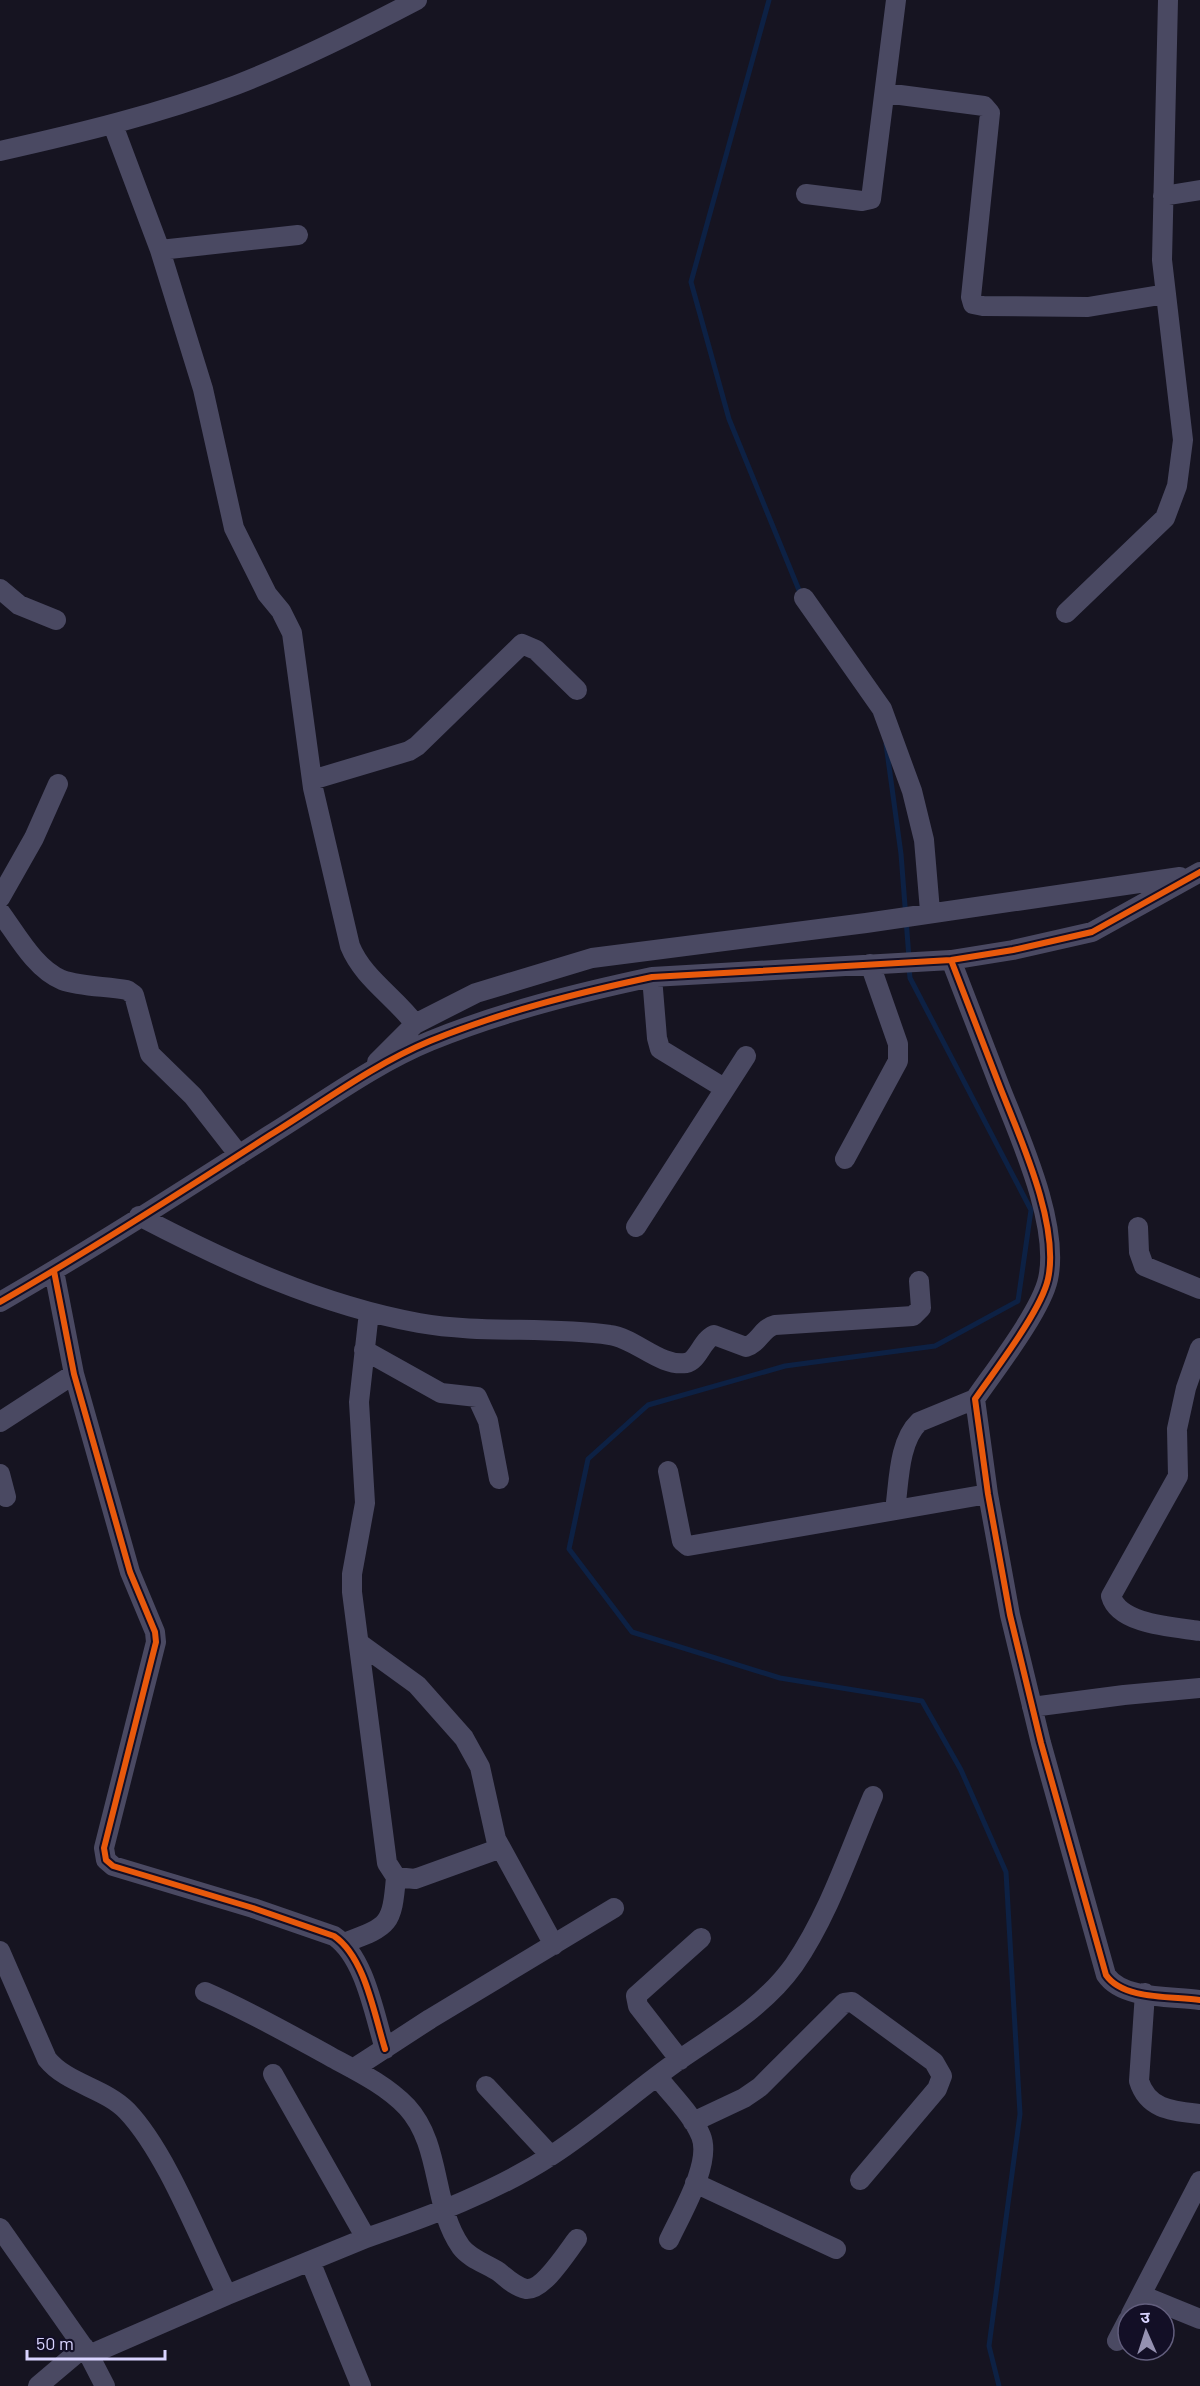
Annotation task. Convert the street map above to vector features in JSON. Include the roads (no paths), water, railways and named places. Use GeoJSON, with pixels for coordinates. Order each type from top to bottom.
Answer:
{"type":"FeatureCollection","features":[{"type":"Feature","properties":{"kind":"street"},"geometry":{"type":"LineString","coordinates":[[0,151],[113,125],[236,85],[347,37],[417,0]]}},
{"type":"Feature","properties":{"kind":"street"},"geometry":{"type":"LineString","coordinates":[[806,194],[862,201],[871,199],[896,0]]}},
{"type":"Feature","properties":{"kind":"street"},"geometry":{"type":"LineString","coordinates":[[1066,613],[1166,518],[1177,486],[1183,440],[1162,260],[1168,0]]}},
{"type":"Feature","properties":{"kind":"street"},"geometry":{"type":"LineString","coordinates":[[885,93],[984,106],[990,113],[971,297],[973,304],[1088,307],[1166,294]]}},
{"type":"Feature","properties":{"kind":"street"},"geometry":{"type":"LineString","coordinates":[[113,125],[160,250],[203,389],[229,514],[267,594],[281,611],[292,633],[312,780],[353,953],[368,977],[399,1003],[415,1024]]}},
{"type":"Feature","properties":{"kind":"street"},"geometry":{"type":"LineString","coordinates":[[1163,196],[1200,190]]}},
{"type":"Feature","properties":{"kind":"street"},"geometry":{"type":"LineString","coordinates":[[160,250],[298,235]]}},
{"type":"Feature","properties":{"kind":"street"},"geometry":{"type":"LineString","coordinates":[[0,589],[19,604],[56,620]]}},
{"type":"Feature","properties":{"kind":"street"},"geometry":{"type":"LineString","coordinates":[[804,598],[882,709],[912,791],[924,840],[924,912]]}},
{"type":"Feature","properties":{"kind":"street"},"geometry":{"type":"LineString","coordinates":[[312,780],[409,751],[417,746],[522,644],[536,650],[578,690]]}},
{"type":"Feature","properties":{"kind":"street"},"geometry":{"type":"LineString","coordinates":[[0,898],[34,838],[58,784]]}},
{"type":"Feature","properties":{"kind":"street"},"geometry":{"type":"LineString","coordinates":[[362,1077],[415,1024],[476,993],[592,958],[866,922],[1196,874]]}},
{"type":"Feature","properties":{"kind":"street"},"geometry":{"type":"LineString","coordinates":[[0,1302],[54,1271],[362,1077],[428,1042],[494,1018],[603,987],[652,977],[951,960],[1013,950],[1092,932],[1196,874]]}},
{"type":"Feature","properties":{"kind":"street"},"geometry":{"type":"LineString","coordinates":[[0,912],[39,965],[51,974],[62,980],[127,990],[134,995],[150,1054],[193,1096],[239,1155]]}},
{"type":"Feature","properties":{"kind":"street"},"geometry":{"type":"LineString","coordinates":[[895,1510],[906,1444],[914,1427],[919,1422],[975,1399],[1037,1305],[1048,1281],[1051,1255],[1046,1219],[1015,1126],[951,960]]}},
{"type":"Feature","properties":{"kind":"street"},"geometry":{"type":"LineString","coordinates":[[845,1159],[898,1060],[898,1044],[879,963]]}},
{"type":"Feature","properties":{"kind":"street"},"geometry":{"type":"LineString","coordinates":[[652,977],[660,1049],[724,1088]]}},
{"type":"Feature","properties":{"kind":"street"},"geometry":{"type":"LineString","coordinates":[[636,1227],[724,1088],[747,1056]]}},
{"type":"Feature","properties":{"kind":"street"},"geometry":{"type":"LineString","coordinates":[[139,1216],[243,1267],[338,1303],[369,1312],[420,1323],[620,1336],[670,1362],[690,1362],[709,1337],[714,1335],[746,1347],[751,1346],[766,1328],[775,1325],[913,1316],[921,1308],[919,1281]]}},
{"type":"Feature","properties":{"kind":"street"},"geometry":{"type":"LineString","coordinates":[[1138,1227],[1139,1252],[1144,1266],[1200,1289]]}},
{"type":"Feature","properties":{"kind":"street"},"geometry":{"type":"LineString","coordinates":[[54,1271],[74,1374],[130,1572],[150,1615],[156,1642],[104,1848],[106,1860],[113,1866],[253,1908],[334,1936],[344,1943],[359,1968],[385,2049]]}},
{"type":"Feature","properties":{"kind":"street"},"geometry":{"type":"LineString","coordinates":[[344,1943],[366,1935],[387,1923],[393,1909],[396,1877],[387,1863],[352,1574],[365,1503],[359,1413],[369,1312]]}},
{"type":"Feature","properties":{"kind":"street"},"geometry":{"type":"LineString","coordinates":[[1200,1348],[1193,1390],[1178,1430],[1178,1476],[1111,1596],[1116,1607],[1126,1615],[1152,1624],[1200,1631]]}},
{"type":"Feature","properties":{"kind":"street"},"geometry":{"type":"LineString","coordinates":[[364,1350],[441,1393],[477,1397],[488,1421],[500,1479]]}},
{"type":"Feature","properties":{"kind":"street"},"geometry":{"type":"LineString","coordinates":[[0,1422],[74,1374]]}},
{"type":"Feature","properties":{"kind":"street"},"geometry":{"type":"LineString","coordinates":[[975,1399],[988,1494],[1010,1615],[1032,1707],[1106,1975],[1119,1987],[1145,1993],[1200,2000]]}},
{"type":"Feature","properties":{"kind":"street"},"geometry":{"type":"LineString","coordinates":[[668,1471],[682,1541],[688,1546],[988,1494]]}},
{"type":"Feature","properties":{"kind":"street"},"geometry":{"type":"LineString","coordinates":[[0,1474],[6,1497]]}},
{"type":"Feature","properties":{"kind":"street"},"geometry":{"type":"LineString","coordinates":[[360,1643],[417,1685],[464,1738],[480,1767],[492,1826],[501,1848],[554,1944]]}},
{"type":"Feature","properties":{"kind":"street"},"geometry":{"type":"LineString","coordinates":[[1032,1707],[1200,1688]]}},
{"type":"Feature","properties":{"kind":"street"},"geometry":{"type":"LineString","coordinates":[[38,2386],[86,2351],[366,2238],[446,2211],[551,2156],[620,2107],[657,2076],[754,2008],[774,1990],[794,1965],[827,1906],[873,1796]]}},
{"type":"Feature","properties":{"kind":"street"},"geometry":{"type":"LineString","coordinates":[[396,1877],[416,1880],[501,1848]]}},
{"type":"Feature","properties":{"kind":"street"},"geometry":{"type":"LineString","coordinates":[[353,2069],[614,1908]]}},
{"type":"Feature","properties":{"kind":"street"},"geometry":{"type":"LineString","coordinates":[[680,2060],[638,2006],[636,1996],[701,1938]]}},
{"type":"Feature","properties":{"kind":"street"},"geometry":{"type":"LineString","coordinates":[[0,1951],[47,2059],[57,2068],[127,2111],[160,2159],[227,2295]]}},
{"type":"Feature","properties":{"kind":"street"},"geometry":{"type":"LineString","coordinates":[[206,1992],[267,2020],[353,2069],[386,2090],[407,2108],[427,2143],[446,2211],[460,2246],[466,2252],[526,2289],[534,2288],[546,2279],[577,2240]]}},
{"type":"Feature","properties":{"kind":"street"},"geometry":{"type":"LineString","coordinates":[[1145,1993],[1139,2081],[1143,2092],[1149,2102],[1160,2107],[1200,2114]]}},
{"type":"Feature","properties":{"kind":"street"},"geometry":{"type":"LineString","coordinates":[[693,2122],[744,2098],[760,2087],[844,2003],[852,2002],[934,2062],[942,2076],[937,2089],[860,2180]]}},
{"type":"Feature","properties":{"kind":"street"},"geometry":{"type":"LineString","coordinates":[[273,2074],[366,2238]]}},
{"type":"Feature","properties":{"kind":"street"},"geometry":{"type":"LineString","coordinates":[[657,2076],[693,2122],[702,2138],[704,2152],[695,2183],[669,2240]]}},
{"type":"Feature","properties":{"kind":"street"},"geometry":{"type":"LineString","coordinates":[[486,2086],[551,2156]]}},
{"type":"Feature","properties":{"kind":"street"},"geometry":{"type":"LineString","coordinates":[[695,2183],[836,2249]]}},
{"type":"Feature","properties":{"kind":"street"},"geometry":{"type":"LineString","coordinates":[[1137,2302],[1197,2192]]}},
{"type":"Feature","properties":{"kind":"street"},"geometry":{"type":"LineString","coordinates":[[0,2228],[86,2351],[105,2386]]}},
{"type":"Feature","properties":{"kind":"street"},"geometry":{"type":"LineString","coordinates":[[310,2261],[361,2386]]}},
{"type":"Feature","properties":{"kind":"street"},"geometry":{"type":"LineString","coordinates":[[1141,2295],[1200,2319]]}},
{"type":"Feature","properties":{"kind":"waterway"},"geometry":{"type":"LineString","coordinates":[[769,0],[691,282],[729,419],[801,595]]}},
{"type":"Feature","properties":{"kind":"waterway"},"geometry":{"type":"LineString","coordinates":[[886,744],[901,854],[909,958]]}},
{"type":"Feature","properties":{"kind":"waterway"},"geometry":{"type":"LineString","coordinates":[[909,968],[910,978],[1031,1210],[1018,1301],[935,1346],[785,1366],[648,1405],[588,1459],[569,1549],[632,1632],[780,1678],[922,1701],[961,1770],[1006,1872],[1020,2114],[989,2346],[999,2386]]}}]}
